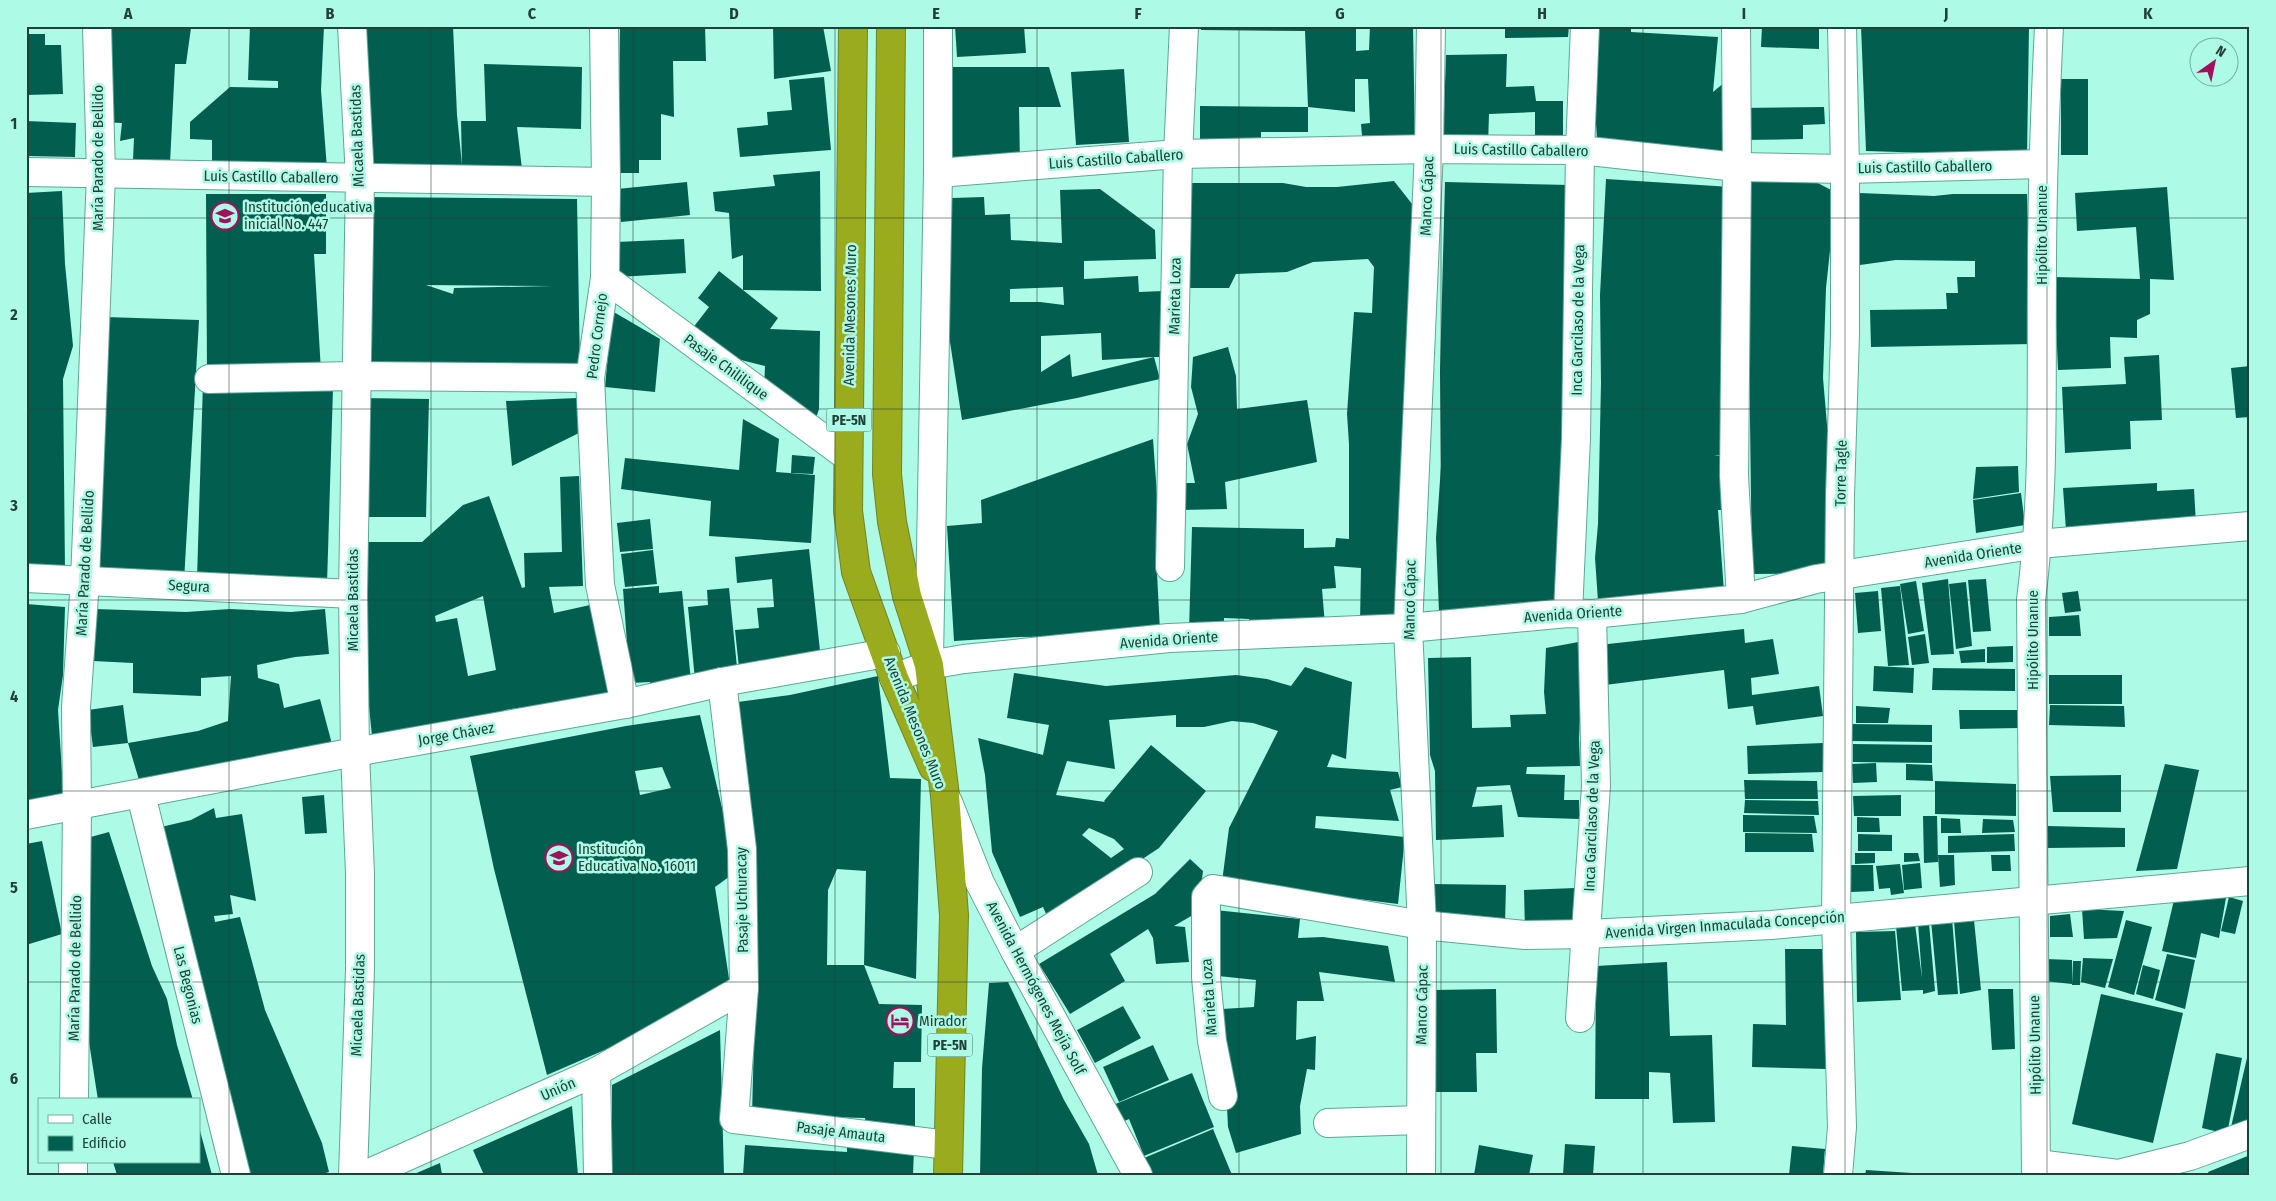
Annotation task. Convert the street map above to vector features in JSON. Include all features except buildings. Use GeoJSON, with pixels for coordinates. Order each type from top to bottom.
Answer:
{"type":"FeatureCollection","features":[{"type":"Feature","properties":{"kind":"highway","name":"Avenida Mesones Muro"},"geometry":{"type":"LineString","coordinates":[[853,26],[848,511],[856,572],[890,666],[945,796]]}},
{"type":"Feature","properties":{"kind":"highway","name":"PE-5N"},"geometry":{"type":"LineString","coordinates":[[891,26],[887,474],[892,522],[906,596],[929,665],[945,796],[954,915],[948,1175]]}},
{"type":"Feature","properties":{"kind":"street","name":"María Parado de Bellido"},"geometry":{"type":"LineString","coordinates":[[74,1098],[77,806],[76,707],[85,581],[101,174],[97,26]]}},
{"type":"Feature","properties":{"kind":"street","name":"Micaela Bastidas"},"geometry":{"type":"LineString","coordinates":[[352,26],[360,178],[352,594],[355,752],[360,874],[360,970],[353,1175]]}},
{"type":"Feature","properties":{"kind":"street","name":"Pedro Cornejo"},"geometry":{"type":"LineString","coordinates":[[604,26],[606,182],[604,278],[590,378],[600,585],[625,704]]}},
{"type":"Feature","properties":{"kind":"street"},"geometry":{"type":"LineString","coordinates":[[929,665],[938,173],[938,26]]}},
{"type":"Feature","properties":{"kind":"street","name":"Marieta Loza"},"geometry":{"type":"LineString","coordinates":[[1170,566],[1178,154],[1184,26]]}},
{"type":"Feature","properties":{"kind":"street","name":"Manco Cápac"},"geometry":{"type":"LineString","coordinates":[[1421,1175],[1422,925],[1408,628],[1429,149],[1431,26]]}},
{"type":"Feature","properties":{"kind":"street","name":"Inca Garcilaso de la Vega"},"geometry":{"type":"LineString","coordinates":[[1580,1018],[1596,786],[1580,614],[1576,438],[1580,150],[1585,26]]}},
{"type":"Feature","properties":{"kind":"street"},"geometry":{"type":"LineString","coordinates":[[1736,26],[1738,167],[1734,476],[1741,599]]}},
{"type":"Feature","properties":{"kind":"street","name":"Torre Tagle"},"geometry":{"type":"LineString","coordinates":[[1838,1175],[1842,1127],[1836,919],[1845,169],[1842,26]]}},
{"type":"Feature","properties":{"kind":"street","name":"Hipólito Unanue"},"geometry":{"type":"LineString","coordinates":[[2036,1169],[2031,600],[2038,544],[2043,422],[2043,164],[2049,26]]}},
{"type":"Feature","properties":{"kind":"street","name":"Luis Castillo Caballero"},"geometry":{"type":"LineString","coordinates":[[938,173],[1178,154],[1429,149],[1580,150],[1738,167],[1845,169],[2043,164]]}},
{"type":"Feature","properties":{"kind":"street","name":"Luis Castillo Caballero"},"geometry":{"type":"LineString","coordinates":[[26,172],[606,182]]}},
{"type":"Feature","properties":{"kind":"street","name":"Pasaje Chililique"},"geometry":{"type":"LineString","coordinates":[[604,278],[848,457]]}},
{"type":"Feature","properties":{"kind":"street"},"geometry":{"type":"LineString","coordinates":[[209,378],[355,376],[590,378]]}},
{"type":"Feature","properties":{"kind":"street","name":"Avenida Oriente"},"geometry":{"type":"LineString","coordinates":[[890,666],[929,665],[974,658],[1169,638],[1408,628],[1741,599],[1816,579],[2038,544],[2250,526]]}},
{"type":"Feature","properties":{"kind":"street","name":"Segura"},"geometry":{"type":"LineString","coordinates":[[26,578],[352,594]]}},
{"type":"Feature","properties":{"kind":"street","name":"Jorge Chávez"},"geometry":{"type":"LineString","coordinates":[[26,816],[355,752],[625,704],[722,682],[890,666]]}},
{"type":"Feature","properties":{"kind":"street","name":"Pasaje Uchuracay"},"geometry":{"type":"LineString","coordinates":[[722,682],[742,849],[744,988],[734,1119]]}},
{"type":"Feature","properties":{"kind":"street","name":"Las Begonias"},"geometry":{"type":"LineString","coordinates":[[141,794],[236,1175]]}},
{"type":"Feature","properties":{"kind":"street","name":"Avenida Hermógenes Mejía Solf"},"geometry":{"type":"LineString","coordinates":[[945,796],[980,883],[1138,1175]]}},
{"type":"Feature","properties":{"kind":"street"},"geometry":{"type":"LineString","coordinates":[[1016,951],[1138,872]]}},
{"type":"Feature","properties":{"kind":"street","name":"Avenida Virgen Inmaculada Concepción"},"geometry":{"type":"LineString","coordinates":[[1206,897],[1214,889],[1422,925],[1525,935],[1772,925],[2034,899],[2250,881]]}},
{"type":"Feature","properties":{"kind":"street","name":"Marieta Loza"},"geometry":{"type":"LineString","coordinates":[[1206,897],[1206,977],[1212,1042],[1223,1096]]}},
{"type":"Feature","properties":{"kind":"street","name":"Unión"},"geometry":{"type":"LineString","coordinates":[[365,1175],[596,1072],[744,988]]}},
{"type":"Feature","properties":{"kind":"street"},"geometry":{"type":"LineString","coordinates":[[596,1072],[598,1175]]}},
{"type":"Feature","properties":{"kind":"street","name":"Pasaje Amauta"},"geometry":{"type":"LineString","coordinates":[[734,1119],[948,1145]]}},
{"type":"Feature","properties":{"kind":"street"},"geometry":{"type":"LineString","coordinates":[[1328,1123],[1420,1120]]}},
{"type":"Feature","properties":{"kind":"street"},"geometry":{"type":"LineString","coordinates":[[2036,1169],[2118,1174],[2190,1156],[2250,1134]]}},
{"type":"Feature","properties":{"kind":"place","name":"Institución educativa inicial No. 447"},"geometry":{"type":"Point","coordinates":[225,216]}},
{"type":"Feature","properties":{"kind":"place","name":"Institución Educativa No. 16011"},"geometry":{"type":"Point","coordinates":[559,858]}},
{"type":"Feature","properties":{"kind":"place","name":"Mirador"},"geometry":{"type":"Point","coordinates":[900,1021]}}]}
